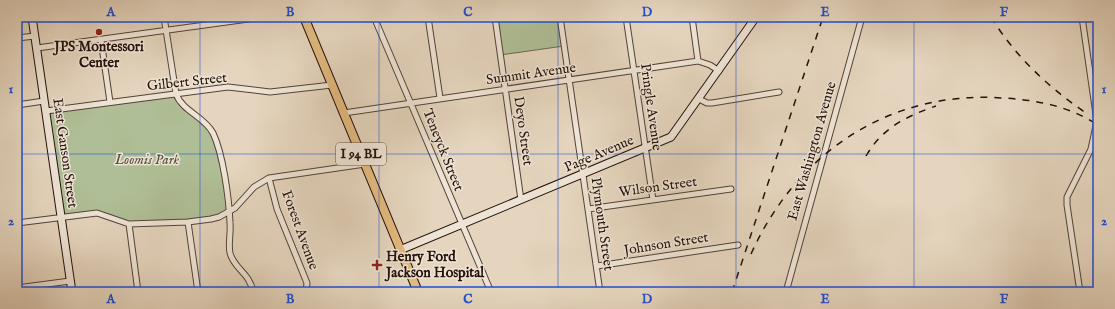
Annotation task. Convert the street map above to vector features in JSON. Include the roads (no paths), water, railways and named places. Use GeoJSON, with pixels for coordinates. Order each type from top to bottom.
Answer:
{"type":"FeatureCollection","features":[{"type":"Feature","properties":{"kind":"main road","name":"I 94 BL"},"geometry":{"type":"LineString","coordinates":[[304,17],[418,292]]}},
{"type":"Feature","properties":{"kind":"street","name":"East Ganson Street"},"geometry":{"type":"LineString","coordinates":[[32,17],[72,292]]}},
{"type":"Feature","properties":{"kind":"street"},"geometry":{"type":"LineString","coordinates":[[164,17],[176,94],[179,102],[186,109],[206,123],[217,142],[229,212],[230,255],[234,262],[249,278],[253,292]]}},
{"type":"Feature","properties":{"kind":"street"},"geometry":{"type":"LineString","coordinates":[[37,48],[262,17]]}},
{"type":"Feature","properties":{"kind":"street","name":"Teneyck Street"},"geometry":{"type":"LineString","coordinates":[[374,17],[491,292]]}},
{"type":"Feature","properties":{"kind":"street"},"geometry":{"type":"LineString","coordinates":[[428,17],[440,98]]}},
{"type":"Feature","properties":{"kind":"street","name":"Deyo Street"},"geometry":{"type":"LineString","coordinates":[[495,17],[521,200]]}},
{"type":"Feature","properties":{"kind":"street","name":"Plymouth Street"},"geometry":{"type":"LineString","coordinates":[[560,17],[600,292]]}},
{"type":"Feature","properties":{"kind":"street","name":"Pringle Avenue"},"geometry":{"type":"LineString","coordinates":[[626,17],[653,200]]}},
{"type":"Feature","properties":{"kind":"street"},"geometry":{"type":"LineString","coordinates":[[692,17],[698,61],[710,65],[719,71]]}},
{"type":"Feature","properties":{"kind":"street","name":"Page Avenue"},"geometry":{"type":"LineString","coordinates":[[400,250],[667,139],[674,134],[756,17]]}},
{"type":"Feature","properties":{"kind":"street","name":"East Washington Avenue"},"geometry":{"type":"LineString","coordinates":[[786,292],[862,17]]}},
{"type":"Feature","properties":{"kind":"street"},"geometry":{"type":"LineString","coordinates":[[1080,292],[1067,197],[1091,149],[1097,121],[1082,17]]}},
{"type":"Feature","properties":{"kind":"street"},"geometry":{"type":"LineString","coordinates":[[17,38],[35,36]]}},
{"type":"Feature","properties":{"kind":"street"},"geometry":{"type":"LineString","coordinates":[[101,40],[110,102]]}},
{"type":"Feature","properties":{"kind":"street","name":"Summit Avenue"},"geometry":{"type":"LineString","coordinates":[[344,113],[698,61]]}},
{"type":"Feature","properties":{"kind":"street","name":"Gilbert Street"},"geometry":{"type":"LineString","coordinates":[[46,111],[228,87],[270,92],[332,85]]}},
{"type":"Feature","properties":{"kind":"street"},"geometry":{"type":"LineString","coordinates":[[699,99],[707,103],[712,103],[779,92]]}},
{"type":"Feature","properties":{"kind":"street"},"geometry":{"type":"LineString","coordinates":[[17,105],[44,101]]}},
{"type":"Feature","properties":{"kind":"street"},"geometry":{"type":"LineString","coordinates":[[17,223],[97,213],[129,224],[188,222],[211,219],[229,212],[254,187],[269,178],[365,164]]}},
{"type":"Feature","properties":{"kind":"street","name":"Forest Avenue"},"geometry":{"type":"LineString","coordinates":[[269,178],[277,209],[307,283],[306,291]]}},
{"type":"Feature","properties":{"kind":"street","name":"Wilson Street"},"geometry":{"type":"LineString","coordinates":[[588,209],[731,189]]}},
{"type":"Feature","properties":{"kind":"street"},"geometry":{"type":"LineString","coordinates":[[188,222],[198,292]]}},
{"type":"Feature","properties":{"kind":"street"},"geometry":{"type":"LineString","coordinates":[[129,224],[138,292]]}},
{"type":"Feature","properties":{"kind":"street","name":"Johnson Street"},"geometry":{"type":"LineString","coordinates":[[596,266],[738,245]]}},
{"type":"Feature","properties":{"kind":"street"},"geometry":{"type":"LineString","coordinates":[[17,288],[70,281]]}},
{"type":"Feature","properties":{"kind":"railway"},"geometry":{"type":"LineString","coordinates":[[732,292],[823,17]]}},
{"type":"Feature","properties":{"kind":"railway"},"geometry":{"type":"LineString","coordinates":[[991,17],[1011,45],[1033,70],[1058,93],[1086,113]]}},
{"type":"Feature","properties":{"kind":"railway"},"geometry":{"type":"LineString","coordinates":[[751,254],[770,218],[794,185],[821,158],[852,135],[886,117],[922,105],[962,98],[1003,98],[1028,100],[1052,105],[1076,113],[1098,125]]}},
{"type":"Feature","properties":{"kind":"railway"},"geometry":{"type":"LineString","coordinates":[[866,156],[872,146],[896,124],[915,114],[936,106]]}},
{"type":"Feature","properties":{"kind":"place","name":"JPS Montessori Center"},"geometry":{"type":"Point","coordinates":[99,32]}},
{"type":"Feature","properties":{"kind":"place","name":"Henry Ford Jackson Hospital"},"geometry":{"type":"Point","coordinates":[377,265]}},
{"type":"Feature","properties":{"kind":"park label","name":"Loomis Park"},"geometry":{"type":"Point","coordinates":[147,160]}}]}
